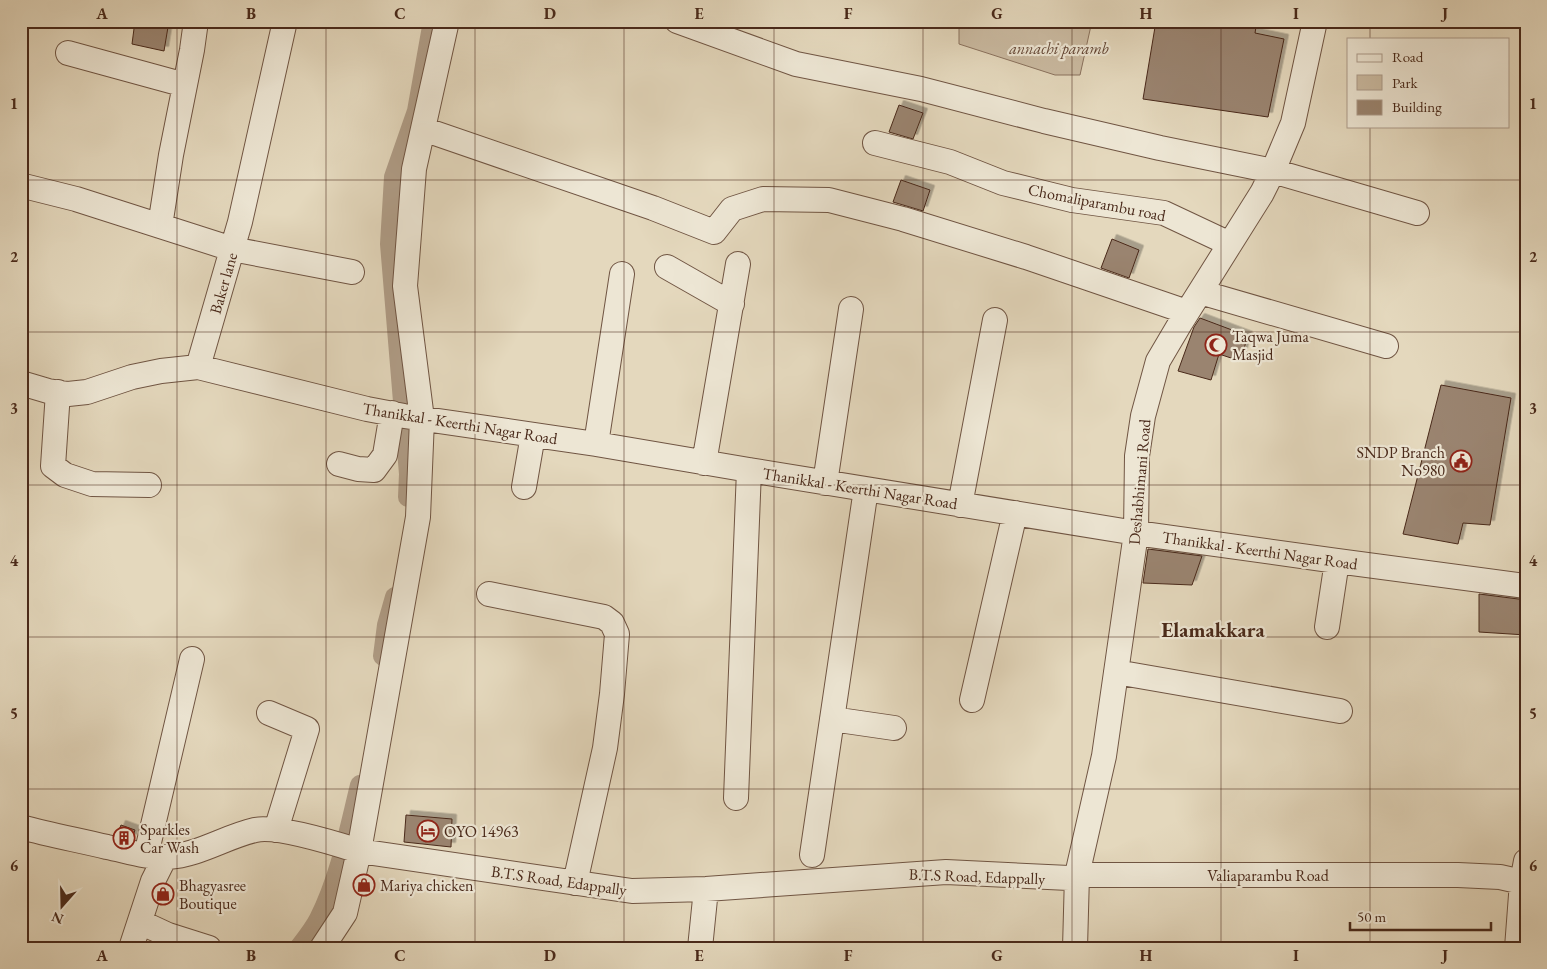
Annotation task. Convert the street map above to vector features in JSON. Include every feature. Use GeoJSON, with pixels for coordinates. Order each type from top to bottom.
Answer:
{"type":"FeatureCollection","features":[{"type":"Feature","properties":{"kind":"street"},"geometry":{"type":"LineString","coordinates":[[160,226],[196,21]]}},
{"type":"Feature","properties":{"kind":"street","name":"Baker lane"},"geometry":{"type":"LineString","coordinates":[[198,367],[240,222],[285,21]]}},
{"type":"Feature","properties":{"kind":"street"},"geometry":{"type":"LineString","coordinates":[[322,948],[346,913],[360,851],[418,517],[406,416],[405,286],[414,169],[447,21]]}},
{"type":"Feature","properties":{"kind":"street"},"geometry":{"type":"LineString","coordinates":[[677,21],[796,64],[922,89],[1160,148],[1273,171],[1417,213]]}},
{"type":"Feature","properties":{"kind":"street","name":"Deshabhimani Road"},"geometry":{"type":"LineString","coordinates":[[1075,948],[1077,875],[1104,756],[1136,533],[1137,456],[1143,416],[1158,361],[1262,193],[1273,171],[1293,122],[1315,21]]}},
{"type":"Feature","properties":{"kind":"street"},"geometry":{"type":"LineString","coordinates":[[68,53],[185,85]]}},
{"type":"Feature","properties":{"kind":"street"},"geometry":{"type":"LineString","coordinates":[[422,129],[653,208],[714,232],[732,209],[763,199],[829,200],[903,219],[1017,254],[1187,312]]}},
{"type":"Feature","properties":{"kind":"street","name":"Chomaliparambu road"},"geometry":{"type":"LineString","coordinates":[[875,143],[950,162],[1003,183],[1072,200],[1164,213],[1230,244]]}},
{"type":"Feature","properties":{"kind":"street"},"geometry":{"type":"LineString","coordinates":[[24,186],[76,199],[232,250],[352,272]]}},
{"type":"Feature","properties":{"kind":"street"},"geometry":{"type":"LineString","coordinates":[[704,463],[738,264]]}},
{"type":"Feature","properties":{"kind":"street"},"geometry":{"type":"LineString","coordinates":[[667,267],[732,304]]}},
{"type":"Feature","properties":{"kind":"street"},"geometry":{"type":"LineString","coordinates":[[596,444],[622,274]]}},
{"type":"Feature","properties":{"kind":"street"},"geometry":{"type":"LineString","coordinates":[[1200,292],[1386,346]]}},
{"type":"Feature","properties":{"kind":"street"},"geometry":{"type":"LineString","coordinates":[[825,483],[851,310]]}},
{"type":"Feature","properties":{"kind":"street"},"geometry":{"type":"LineString","coordinates":[[960,505],[994,320]]}},
{"type":"Feature","properties":{"kind":"street"},"geometry":{"type":"LineString","coordinates":[[21,383],[48,391],[68,394],[87,392],[132,377],[151,373],[198,367]]}},
{"type":"Feature","properties":{"kind":"street","name":"Thanikkal - Keerthi Nagar Road"},"geometry":{"type":"LineString","coordinates":[[198,367],[367,409],[406,416],[596,444],[1136,533],[1526,586]]}},
{"type":"Feature","properties":{"kind":"street"},"geometry":{"type":"LineString","coordinates":[[58,392],[53,466],[65,475],[92,484],[149,485]]}},
{"type":"Feature","properties":{"kind":"street"},"geometry":{"type":"LineString","coordinates":[[339,464],[358,469],[374,470],[385,455],[406,416]]}},
{"type":"Feature","properties":{"kind":"street"},"geometry":{"type":"LineString","coordinates":[[524,487],[533,435]]}},
{"type":"Feature","properties":{"kind":"street"},"geometry":{"type":"LineString","coordinates":[[736,798],[749,470]]}},
{"type":"Feature","properties":{"kind":"street"},"geometry":{"type":"LineString","coordinates":[[812,855],[866,489]]}},
{"type":"Feature","properties":{"kind":"street"},"geometry":{"type":"LineString","coordinates":[[972,700],[1015,513]]}},
{"type":"Feature","properties":{"kind":"street"},"geometry":{"type":"LineString","coordinates":[[1327,627],[1336,561]]}},
{"type":"Feature","properties":{"kind":"street"},"geometry":{"type":"LineString","coordinates":[[489,594],[604,617],[612,623],[617,634],[605,748],[575,883]]}},
{"type":"Feature","properties":{"kind":"street"},"geometry":{"type":"LineString","coordinates":[[131,948],[153,881],[155,856],[192,659]]}},
{"type":"Feature","properties":{"kind":"street"},"geometry":{"type":"LineString","coordinates":[[1116,672],[1340,711]]}},
{"type":"Feature","properties":{"kind":"street"},"geometry":{"type":"LineString","coordinates":[[269,713],[307,729],[276,830]]}},
{"type":"Feature","properties":{"kind":"street"},"geometry":{"type":"LineString","coordinates":[[832,718],[894,728]]}},
{"type":"Feature","properties":{"kind":"street","name":"B.T.S Road, Edappally"},"geometry":{"type":"LineString","coordinates":[[21,827],[57,837],[155,856],[181,856],[256,829],[276,830],[316,838],[360,851],[632,891],[706,889],[946,872],[1019,877],[1069,878],[1077,875]]}},
{"type":"Feature","properties":{"kind":"street"},"geometry":{"type":"LineString","coordinates":[[1517,948],[1524,871]]}},
{"type":"Feature","properties":{"kind":"street","name":"Valiaparambu Road"},"geometry":{"type":"LineString","coordinates":[[1077,875],[1458,875],[1500,877],[1524,871]]}},
{"type":"Feature","properties":{"kind":"street"},"geometry":{"type":"LineString","coordinates":[[700,948],[706,889]]}},
{"type":"Feature","properties":{"kind":"street"},"geometry":{"type":"LineString","coordinates":[[140,922],[168,935],[209,948]]}},
{"type":"Feature","properties":{"kind":"green space","name":"annachi paramb"},"geometry":{"type":"Polygon","coordinates":[[[959,21],[1092,21],[1080,75],[1055,75],[959,44],[959,21]]]}},
{"type":"Feature","properties":{"kind":"building"},"geometry":{"type":"Polygon","coordinates":[[[135,21],[169,21],[164,51],[132,44],[135,21]]]}},
{"type":"Feature","properties":{"kind":"building"},"geometry":{"type":"Polygon","coordinates":[[[1156,21],[1257,21],[1255,33],[1284,39],[1268,117],[1143,99],[1156,21]]]}},
{"type":"Feature","properties":{"kind":"building"},"geometry":{"type":"Polygon","coordinates":[[[899,105],[923,113],[913,139],[889,132],[899,105]]]}},
{"type":"Feature","properties":{"kind":"building"},"geometry":{"type":"Polygon","coordinates":[[[901,180],[930,190],[923,211],[893,202],[901,180]]]}},
{"type":"Feature","properties":{"kind":"building"},"geometry":{"type":"Polygon","coordinates":[[[1112,239],[1139,250],[1129,278],[1101,268],[1112,239]]]}},
{"type":"Feature","properties":{"kind":"building","name":"Taqwa Juma Masjid"},"geometry":{"type":"Polygon","coordinates":[[[1200,318],[1248,336],[1240,361],[1219,354],[1211,380],[1178,371],[1194,327],[1200,318]]]}},
{"type":"Feature","properties":{"kind":"building","name":"SNDP Branch No980"},"geometry":{"type":"Polygon","coordinates":[[[1441,385],[1511,398],[1490,525],[1463,523],[1458,544],[1403,534],[1441,385]]]}},
{"type":"Feature","properties":{"kind":"building"},"geometry":{"type":"Polygon","coordinates":[[[1148,549],[1202,556],[1192,585],[1143,583],[1148,549]]]}},
{"type":"Feature","properties":{"kind":"building"},"geometry":{"type":"Polygon","coordinates":[[[1479,594],[1526,600],[1526,635],[1479,632],[1479,594]]]}},
{"type":"Feature","properties":{"kind":"building","name":"OYO 14963"},"geometry":{"type":"Polygon","coordinates":[[[406,815],[452,819],[451,847],[404,842],[406,815]]]}},
{"type":"Feature","properties":{"kind":"building"},"geometry":{"type":"Polygon","coordinates":[[[121,825],[135,830],[132,839],[117,835],[121,825]]]}},
{"type":"Feature","properties":{"kind":"waterway"},"geometry":{"type":"LineString","coordinates":[[408,497],[409,474],[390,244],[394,177],[417,111],[433,21]]}},
{"type":"Feature","properties":{"kind":"waterway"},"geometry":{"type":"LineString","coordinates":[[383,656],[387,625],[395,597]]}},
{"type":"Feature","properties":{"kind":"waterway"},"geometry":{"type":"LineString","coordinates":[[299,948],[317,923],[333,887],[360,785]]}},
{"type":"Feature","properties":{"kind":"place","name":"Taqwa Juma Masjid"},"geometry":{"type":"Point","coordinates":[1216,345]}},
{"type":"Feature","properties":{"kind":"place","name":"SNDP Branch No980"},"geometry":{"type":"Point","coordinates":[1461,461]}},
{"type":"Feature","properties":{"kind":"place","name":"OYO 14963"},"geometry":{"type":"Point","coordinates":[428,831]}},
{"type":"Feature","properties":{"kind":"place","name":"Sparkles Car Wash"},"geometry":{"type":"Point","coordinates":[124,838]}},
{"type":"Feature","properties":{"kind":"place","name":"Mariya chicken"},"geometry":{"type":"Point","coordinates":[364,885]}},
{"type":"Feature","properties":{"kind":"place","name":"Bhagyasree Boutique"},"geometry":{"type":"Point","coordinates":[163,894]}},
{"type":"Feature","properties":{"kind":"district","name":"Elamakkara"},"geometry":{"type":"Point","coordinates":[1213,630]}}]}
